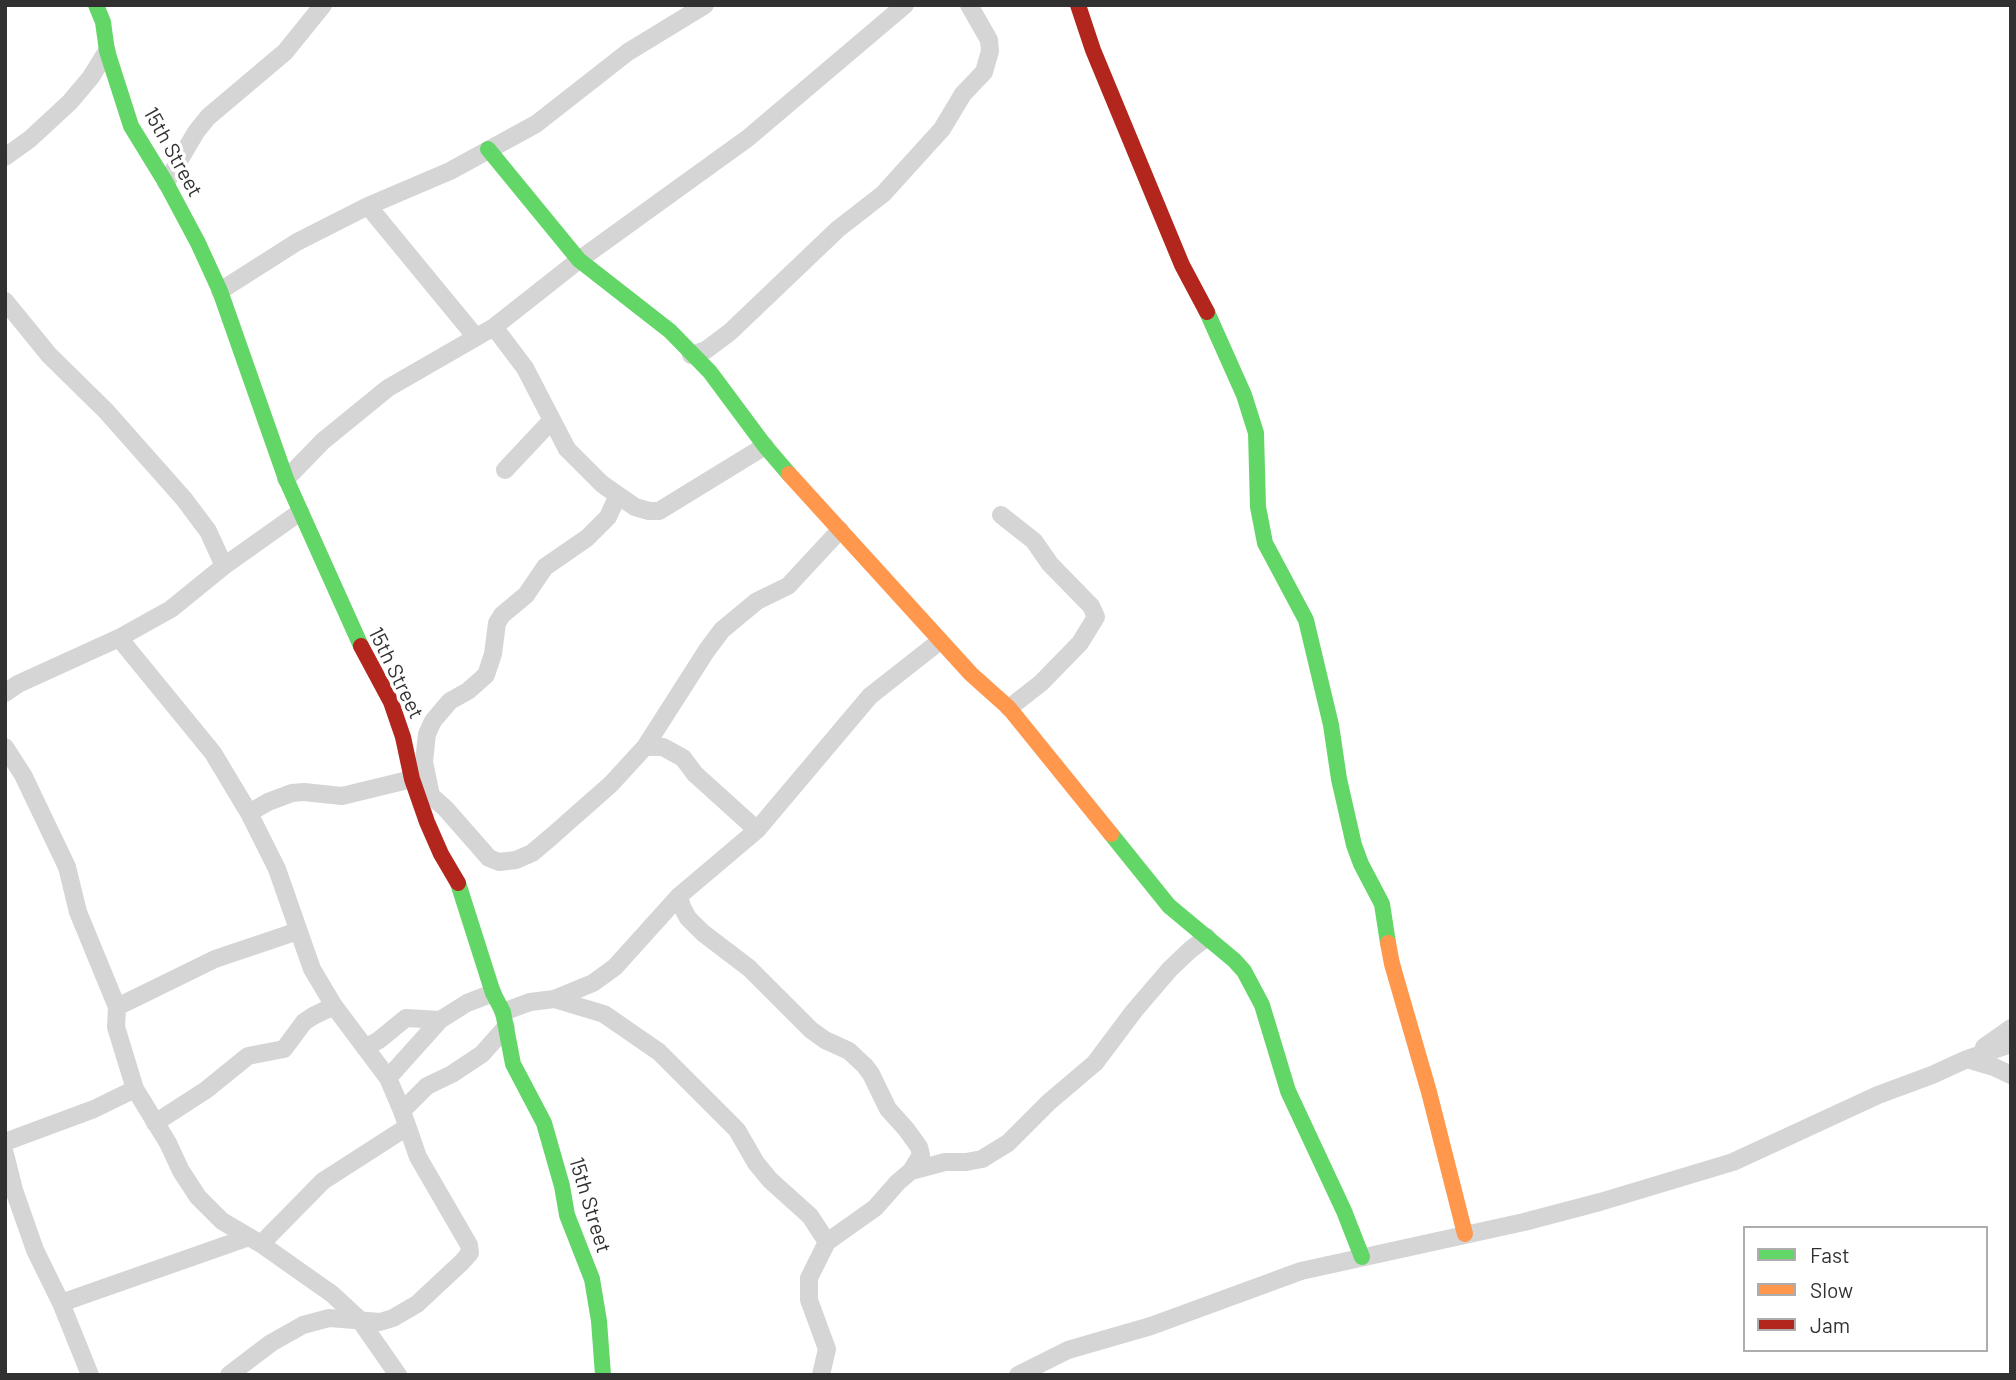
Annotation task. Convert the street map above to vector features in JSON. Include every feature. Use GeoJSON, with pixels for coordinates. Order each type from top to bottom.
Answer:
{"type":"FeatureCollection","features":[{"type":"Feature","properties":{"kind":"street"},"geometry":{"type":"LineString","coordinates":[[100,14],[115,5]]}},
{"type":"Feature","properties":{"kind":"street"},"geometry":{"type":"LineString","coordinates":[[166,183],[208,117],[285,52],[323,5]]}},
{"type":"Feature","properties":{"kind":"street"},"geometry":{"type":"LineString","coordinates":[[220,291],[297,242],[368,206],[450,171],[536,124],[628,52],[705,5]]}},
{"type":"Feature","properties":{"kind":"street"},"geometry":{"type":"LineString","coordinates":[[286,479],[323,441],[388,388],[494,327],[579,260],[748,138],[905,5]]}},
{"type":"Feature","properties":{"kind":"street"},"geometry":{"type":"LineString","coordinates":[[691,355],[706,350],[730,332],[838,229],[883,194],[942,128],[963,94],[984,72],[990,51],[989,40],[969,5]]}},
{"type":"Feature","properties":{"kind":"street"},"geometry":{"type":"LineString","coordinates":[[1078,5],[1093,50],[1150,189],[1182,265],[1206,309],[1244,395],[1256,433],[1258,507],[1265,543],[1306,620],[1331,725],[1339,779],[1354,845],[1382,905],[1392,964],[1465,1234]]}},
{"type":"Feature","properties":{"kind":"street","name":"15th Street"},"geometry":{"type":"LineString","coordinates":[[100,14],[107,51],[131,126],[166,183],[220,291],[286,479],[352,630],[391,702],[404,737],[412,779],[441,854],[460,885],[493,993],[505,1020],[513,1064],[544,1123],[562,1186],[567,1215],[592,1279],[599,1321],[603,1375]]}},
{"type":"Feature","properties":{"kind":"street"},"geometry":{"type":"LineString","coordinates":[[5,157],[30,139],[70,102],[91,78],[107,51]]}},
{"type":"Feature","properties":{"kind":"street"},"geometry":{"type":"LineString","coordinates":[[488,149],[579,260],[670,331],[716,380],[765,446],[840,530],[971,674],[1009,708],[1169,906],[1234,960],[1251,983],[1262,1005],[1287,1091],[1344,1211],[1362,1257]]}},
{"type":"Feature","properties":{"kind":"street"},"geometry":{"type":"LineString","coordinates":[[368,206],[475,336]]}},
{"type":"Feature","properties":{"kind":"street"},"geometry":{"type":"LineString","coordinates":[[5,301],[49,355],[106,411],[184,499],[208,531],[224,566]]}},
{"type":"Feature","properties":{"kind":"street"},"geometry":{"type":"LineString","coordinates":[[494,327],[525,368],[567,449],[590,473],[635,507],[649,512],[659,511],[765,446]]}},
{"type":"Feature","properties":{"kind":"street"},"geometry":{"type":"LineString","coordinates":[[505,470],[552,420]]}},
{"type":"Feature","properties":{"kind":"street"},"geometry":{"type":"LineString","coordinates":[[430,794],[424,762],[433,721],[450,701],[468,691],[486,675],[493,654],[497,623],[502,615],[526,595],[545,567],[587,538],[608,517],[618,495]]}},
{"type":"Feature","properties":{"kind":"street"},"geometry":{"type":"LineString","coordinates":[[5,693],[18,684],[119,638],[171,609],[224,566],[300,512]]}},
{"type":"Feature","properties":{"kind":"street"},"geometry":{"type":"LineString","coordinates":[[1001,515],[1034,541],[1058,572],[1091,606],[1096,617],[1080,643],[1041,683],[1009,708]]}},
{"type":"Feature","properties":{"kind":"street"},"geometry":{"type":"LineString","coordinates":[[249,813],[292,793],[342,796],[412,779],[430,794],[489,858],[499,862],[516,860],[532,853],[611,784],[645,747],[706,650],[722,630],[757,601],[788,586],[840,530]]}},
{"type":"Feature","properties":{"kind":"street"},"geometry":{"type":"LineString","coordinates":[[119,638],[213,753],[249,813],[278,869],[312,970],[334,1006],[388,1078],[418,1157],[467,1238],[470,1253],[416,1304],[393,1318],[380,1322],[328,1318],[303,1325],[271,1343],[229,1375]]}},
{"type":"Feature","properties":{"kind":"street"},"geometry":{"type":"LineString","coordinates":[[61,1303],[255,1240],[323,1181],[405,1119],[426,1086],[452,1074],[482,1054],[505,1020],[530,1002],[554,999],[593,983],[615,967],[633,950],[649,926],[678,896],[757,830],[870,696],[940,641]]}},
{"type":"Feature","properties":{"kind":"street"},"geometry":{"type":"LineString","coordinates":[[5,747],[23,775],[66,867],[78,912],[117,1007],[116,1027],[135,1089],[181,1171],[198,1196],[222,1221],[255,1240],[332,1294],[359,1319],[398,1375]]}},
{"type":"Feature","properties":{"kind":"street"},"geometry":{"type":"LineString","coordinates":[[645,747],[673,750],[757,830]]}},
{"type":"Feature","properties":{"kind":"street"},"geometry":{"type":"LineString","coordinates":[[678,896],[688,918],[703,933],[749,968],[811,1030],[849,1051],[865,1066],[888,1109],[919,1147],[920,1155],[911,1171],[875,1208],[827,1242],[809,1278],[809,1300],[827,1349],[821,1375]]}},
{"type":"Feature","properties":{"kind":"street"},"geometry":{"type":"LineString","coordinates":[[117,1007],[215,959],[298,932]]}},
{"type":"Feature","properties":{"kind":"street"},"geometry":{"type":"LineString","coordinates":[[911,1171],[934,1164],[982,1158],[1008,1143],[1094,1063],[1170,969],[1207,937]]}},
{"type":"Feature","properties":{"kind":"street"},"geometry":{"type":"LineString","coordinates":[[388,1078],[440,1020],[467,1003],[493,993]]}},
{"type":"Feature","properties":{"kind":"street"},"geometry":{"type":"LineString","coordinates":[[554,999],[604,1014],[659,1052],[737,1130],[763,1171],[810,1216],[827,1242]]}},
{"type":"Feature","properties":{"kind":"street"},"geometry":{"type":"LineString","coordinates":[[155,1123],[206,1090],[248,1056],[284,1049],[304,1022],[334,1006]]}},
{"type":"Feature","properties":{"kind":"street"},"geometry":{"type":"LineString","coordinates":[[365,1048],[406,1018],[440,1020]]}},
{"type":"Feature","properties":{"kind":"street"},"geometry":{"type":"LineString","coordinates":[[1967,1059],[2011,1028]]}},
{"type":"Feature","properties":{"kind":"street"},"geometry":{"type":"LineString","coordinates":[[1018,1375],[1068,1350],[1151,1326],[1301,1271],[1600,1202],[1733,1162],[1878,1095],[2011,1044]]}},
{"type":"Feature","properties":{"kind":"street"},"geometry":{"type":"LineString","coordinates":[[1967,1059],[2011,1075]]}},
{"type":"Feature","properties":{"kind":"street"},"geometry":{"type":"LineString","coordinates":[[5,1142],[94,1109],[135,1089]]}},
{"type":"Feature","properties":{"kind":"street"},"geometry":{"type":"LineString","coordinates":[[5,1154],[14,1190],[35,1250],[61,1303],[90,1375]]}},
{"type":"Feature","properties":{"kind":"traffic: fast"},"geometry":{"type":"LineString","coordinates":[[96,5],[103,22],[107,51],[131,126],[166,183],[220,291],[286,479],[361,646]]}},
{"type":"Feature","properties":{"kind":"traffic: fast"},"geometry":{"type":"LineString","coordinates":[[488,149],[579,260],[670,331],[710,372],[789,474]]}},
{"type":"Feature","properties":{"kind":"traffic: fast"},"geometry":{"type":"LineString","coordinates":[[1207,312],[1244,395],[1256,433],[1258,507],[1265,543],[1306,620],[1331,725],[1339,779],[1354,845],[1382,904],[1388,943]]}},
{"type":"Feature","properties":{"kind":"traffic: fast"},"geometry":{"type":"LineString","coordinates":[[1111,834],[1169,906],[1244,971],[1262,1005],[1288,1091],[1344,1211],[1362,1257]]}},
{"type":"Feature","properties":{"kind":"traffic: fast"},"geometry":{"type":"LineString","coordinates":[[458,883],[493,993],[503,1012],[513,1064],[544,1123],[562,1186],[567,1215],[592,1279],[599,1321],[603,1375]]}},
{"type":"Feature","properties":{"kind":"traffic: slow"},"geometry":{"type":"LineString","coordinates":[[789,474],[971,674],[1009,708],[1111,834]]}},
{"type":"Feature","properties":{"kind":"traffic: slow"},"geometry":{"type":"LineString","coordinates":[[1388,943],[1465,1234]]}},
{"type":"Feature","properties":{"kind":"traffic: jam"},"geometry":{"type":"LineString","coordinates":[[1078,5],[1093,50],[1182,265],[1207,312]]}},
{"type":"Feature","properties":{"kind":"traffic: jam"},"geometry":{"type":"LineString","coordinates":[[361,646],[391,702],[427,822],[458,883]]}}]}
